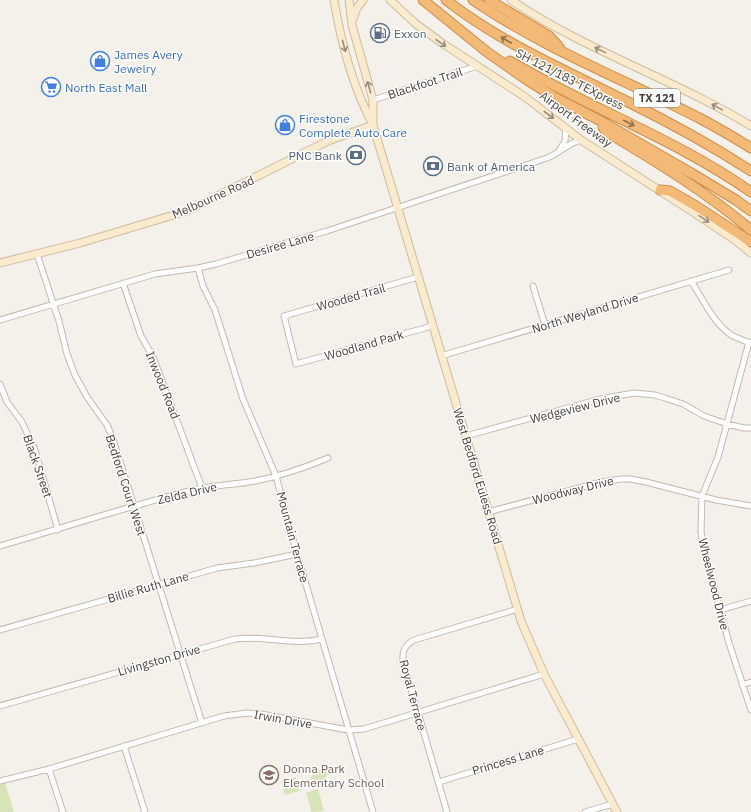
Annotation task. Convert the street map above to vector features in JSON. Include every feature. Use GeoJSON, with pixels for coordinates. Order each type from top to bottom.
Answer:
{"type":"FeatureCollection","features":[{"type":"Feature","properties":{"kind":"highway","name":"Airport Freeway"},"geometry":{"type":"LineString","coordinates":[[423,0],[487,52],[527,80],[556,98],[599,120],[693,174],[751,210]]}},
{"type":"Feature","properties":{"kind":"highway","name":"SH 121/183 TEXpress"},"geometry":{"type":"LineString","coordinates":[[427,0],[486,46],[531,74],[697,159],[751,192]]}},
{"type":"Feature","properties":{"kind":"highway","name":"SH 121/183 TEXpress"},"geometry":{"type":"LineString","coordinates":[[446,0],[507,41],[682,130],[751,171]]}},
{"type":"Feature","properties":{"kind":"highway","name":"TX 121"},"geometry":{"type":"LineString","coordinates":[[473,0],[492,13],[562,51],[703,120],[751,148]]}},
{"type":"Feature","properties":{"kind":"highway"},"geometry":{"type":"LineString","coordinates":[[489,0],[549,36],[562,51]]}},
{"type":"Feature","properties":{"kind":"highway"},"geometry":{"type":"LineString","coordinates":[[599,120],[605,131],[667,168],[727,210],[751,230]]}},
{"type":"Feature","properties":{"kind":"highway"},"geometry":{"type":"LineString","coordinates":[[660,190],[670,191],[714,217],[747,240]]}},
{"type":"Feature","properties":{"kind":"main road","name":"West Bedford Euless Road"},"geometry":{"type":"LineString","coordinates":[[334,0],[339,28],[349,64],[362,103],[372,125],[398,207],[488,512],[529,642],[544,674],[617,812]]}},
{"type":"Feature","properties":{"kind":"main road","name":"West Bedford Euless Road"},"geometry":{"type":"LineString","coordinates":[[350,0],[352,25],[373,100],[372,125]]}},
{"type":"Feature","properties":{"kind":"main road"},"geometry":{"type":"LineString","coordinates":[[352,25],[357,8],[363,0]]}},
{"type":"Feature","properties":{"kind":"main road","name":"Airport Freeway"},"geometry":{"type":"LineString","coordinates":[[390,0],[416,24],[442,43],[525,97],[581,140],[660,190],[735,240],[751,253]]}},
{"type":"Feature","properties":{"kind":"main road"},"geometry":{"type":"LineString","coordinates":[[511,0],[579,39],[713,104],[751,126]]}},
{"type":"Feature","properties":{"kind":"main road","name":"Melbourne Road"},"geometry":{"type":"LineString","coordinates":[[0,263],[80,243],[187,211],[328,141],[372,125]]}},
{"type":"Feature","properties":{"kind":"street","name":"Blackfoot Trail"},"geometry":{"type":"LineString","coordinates":[[373,100],[477,66]]}},
{"type":"Feature","properties":{"kind":"street"},"geometry":{"type":"LineString","coordinates":[[557,154],[565,141],[566,128]]}},
{"type":"Feature","properties":{"kind":"street","name":"Desiree Lane"},"geometry":{"type":"LineString","coordinates":[[0,320],[155,274],[198,268],[327,231],[557,154],[574,142],[581,140]]}},
{"type":"Feature","properties":{"kind":"street","name":"Bedford Court West"},"geometry":{"type":"LineString","coordinates":[[37,254],[54,304],[67,354],[75,375],[87,397],[107,425],[113,440],[202,722]]}},
{"type":"Feature","properties":{"kind":"street","name":"Mountain Terrace"},"geometry":{"type":"LineString","coordinates":[[198,268],[215,310],[243,399],[276,476],[297,554],[373,812]]}},
{"type":"Feature","properties":{"kind":"street","name":"North Weyland Drive"},"geometry":{"type":"LineString","coordinates":[[442,356],[729,270]]}},
{"type":"Feature","properties":{"kind":"street","name":"Wooded Trail"},"geometry":{"type":"LineString","coordinates":[[296,364],[284,316],[418,277]]}},
{"type":"Feature","properties":{"kind":"street"},"geometry":{"type":"LineString","coordinates":[[691,281],[716,319],[726,330],[734,336],[750,342]]}},
{"type":"Feature","properties":{"kind":"street","name":"Inwood Road"},"geometry":{"type":"LineString","coordinates":[[123,283],[141,336],[153,357],[202,488]]}},
{"type":"Feature","properties":{"kind":"street"},"geometry":{"type":"LineString","coordinates":[[533,286],[545,325]]}},
{"type":"Feature","properties":{"kind":"street","name":"Woodland Park"},"geometry":{"type":"LineString","coordinates":[[296,364],[432,326]]}},
{"type":"Feature","properties":{"kind":"street","name":"Wheelwood Drive"},"geometry":{"type":"LineString","coordinates":[[750,342],[718,457],[702,496],[701,531],[703,546],[720,610],[751,710]]}},
{"type":"Feature","properties":{"kind":"street","name":"Black Street"},"geometry":{"type":"LineString","coordinates":[[0,384],[7,402],[22,422],[35,450],[58,530]]}},
{"type":"Feature","properties":{"kind":"street","name":"Wedgeview Drive"},"geometry":{"type":"LineString","coordinates":[[466,436],[600,399],[634,393],[655,395],[677,402],[704,416],[727,424],[751,428]]}},
{"type":"Feature","properties":{"kind":"street","name":"Zelda Drive"},"geometry":{"type":"LineString","coordinates":[[0,546],[58,530],[133,506],[202,488],[254,481],[276,476],[303,468],[328,458]]}},
{"type":"Feature","properties":{"kind":"street","name":"Woodway Drive"},"geometry":{"type":"LineString","coordinates":[[488,512],[602,482],[621,479],[646,482],[716,500],[751,506]]}},
{"type":"Feature","properties":{"kind":"street","name":"Billie Ruth Lane"},"geometry":{"type":"LineString","coordinates":[[0,630],[217,568],[254,563],[297,554]]}},
{"type":"Feature","properties":{"kind":"street"},"geometry":{"type":"LineString","coordinates":[[720,610],[751,600]]}},
{"type":"Feature","properties":{"kind":"street","name":"Royal Terrace"},"geometry":{"type":"LineString","coordinates":[[447,812],[402,655],[406,646],[414,640],[518,609]]}},
{"type":"Feature","properties":{"kind":"street","name":"Livingston Drive"},"geometry":{"type":"LineString","coordinates":[[0,706],[180,654],[244,638],[295,642],[322,639]]}},
{"type":"Feature","properties":{"kind":"street","name":"Irwin Drive"},"geometry":{"type":"LineString","coordinates":[[0,781],[49,769],[224,716],[247,713],[277,716],[321,726],[348,730],[364,729],[544,674]]}},
{"type":"Feature","properties":{"kind":"street"},"geometry":{"type":"LineString","coordinates":[[742,685],[751,682]]}},
{"type":"Feature","properties":{"kind":"street","name":"Princess Lane"},"geometry":{"type":"LineString","coordinates":[[439,782],[578,739]]}},
{"type":"Feature","properties":{"kind":"street"},"geometry":{"type":"LineString","coordinates":[[124,746],[145,812]]}},
{"type":"Feature","properties":{"kind":"street"},"geometry":{"type":"LineString","coordinates":[[49,769],[63,812]]}},
{"type":"Feature","properties":{"kind":"street"},"geometry":{"type":"LineString","coordinates":[[584,812],[613,804]]}},
{"type":"Feature","properties":{"kind":"green space"},"geometry":{"type":"Polygon","coordinates":[[[323,769],[328,773],[324,782],[315,785],[311,783],[311,778],[315,770],[323,769]]]}},
{"type":"Feature","properties":{"kind":"green space"},"geometry":{"type":"Polygon","coordinates":[[[295,777],[299,791],[285,795],[281,781],[295,777]]]}},
{"type":"Feature","properties":{"kind":"green space"},"geometry":{"type":"Polygon","coordinates":[[[5,783],[14,812],[0,812],[0,784],[5,783]]]}},
{"type":"Feature","properties":{"kind":"green space"},"geometry":{"type":"Polygon","coordinates":[[[318,789],[324,811],[312,812],[306,793],[318,789]]]}},
{"type":"Feature","properties":{"kind":"place","name":"Exxon"},"geometry":{"type":"Point","coordinates":[380,33]}},
{"type":"Feature","properties":{"kind":"place","name":"James Avery Jewelry"},"geometry":{"type":"Point","coordinates":[100,61]}},
{"type":"Feature","properties":{"kind":"place","name":"North East Mall"},"geometry":{"type":"Point","coordinates":[51,87]}},
{"type":"Feature","properties":{"kind":"place","name":"Firestone Complete Auto Care"},"geometry":{"type":"Point","coordinates":[285,125]}},
{"type":"Feature","properties":{"kind":"place","name":"PNC Bank"},"geometry":{"type":"Point","coordinates":[356,155]}},
{"type":"Feature","properties":{"kind":"place","name":"Bank of America"},"geometry":{"type":"Point","coordinates":[433,166]}},
{"type":"Feature","properties":{"kind":"place","name":"Donna Park Elementary School"},"geometry":{"type":"Point","coordinates":[269,775]}}]}
